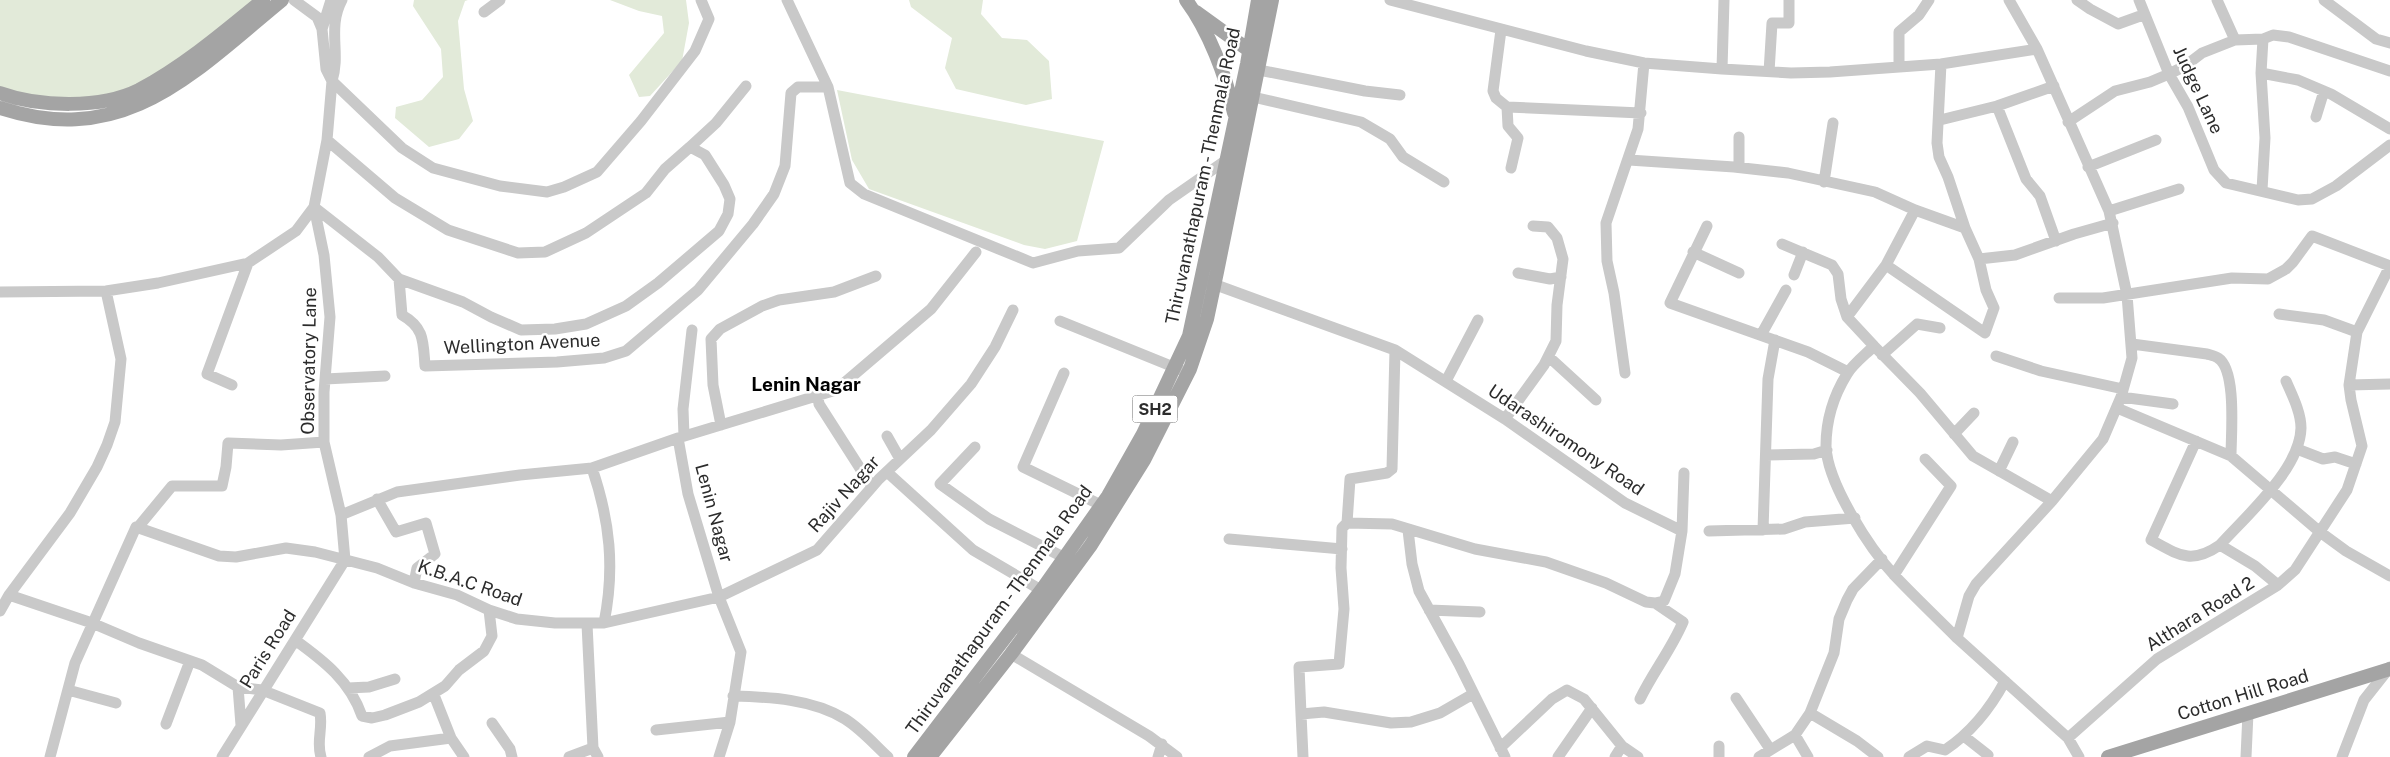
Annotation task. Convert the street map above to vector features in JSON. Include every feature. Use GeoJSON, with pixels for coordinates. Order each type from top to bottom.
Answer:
{"type":"FeatureCollection","features":[{"type":"Feature","properties":{"kind":"main road"},"geometry":{"type":"LineString","coordinates":[[0,93],[52,104],[80,104],[107,99],[141,88],[210,42],[263,0]]}},
{"type":"Feature","properties":{"kind":"main road"},"geometry":{"type":"LineString","coordinates":[[0,108],[44,120],[73,121],[106,116],[148,101],[174,86],[209,60],[282,0]]}},
{"type":"Feature","properties":{"kind":"main road","name":"Thiruvanathapuram - Thenmala Road"},"geometry":{"type":"LineString","coordinates":[[914,757],[1065,558],[1107,508],[1189,336],[1208,282],[1225,161],[1256,53],[1258,0]]}},
{"type":"Feature","properties":{"kind":"main road"},"geometry":{"type":"LineString","coordinates":[[930,757],[1012,654],[1107,508],[1144,460],[1188,373],[1207,319],[1208,282],[1259,70],[1256,53],[1272,0]]}},
{"type":"Feature","properties":{"kind":"main road"},"geometry":{"type":"LineString","coordinates":[[1190,5],[1256,53]]}},
{"type":"Feature","properties":{"kind":"main road"},"geometry":{"type":"LineString","coordinates":[[1190,5],[1227,81],[1236,119]]}},
{"type":"Feature","properties":{"kind":"main road"},"geometry":{"type":"LineString","coordinates":[[141,88],[148,101]]}},
{"type":"Feature","properties":{"kind":"main road","name":"Cotton Hill Road"},"geometry":{"type":"LineString","coordinates":[[2108,757],[2390,668]]}},
{"type":"Feature","properties":{"kind":"street"},"geometry":{"type":"LineString","coordinates":[[294,0],[317,17],[322,29],[326,69],[332,81],[402,148],[432,168],[500,186],[546,192],[564,187],[597,172],[641,121],[695,50],[709,19],[701,0]]}},
{"type":"Feature","properties":{"kind":"street"},"geometry":{"type":"LineString","coordinates":[[322,29],[331,0]]}},
{"type":"Feature","properties":{"kind":"street"},"geometry":{"type":"LineString","coordinates":[[0,292],[106,291],[158,283],[248,263],[296,232],[314,207],[326,140],[332,81],[336,69],[333,32],[337,10],[342,0]]}},
{"type":"Feature","properties":{"kind":"street"},"geometry":{"type":"LineString","coordinates":[[484,12],[500,0]]}},
{"type":"Feature","properties":{"kind":"street"},"geometry":{"type":"LineString","coordinates":[[787,0],[828,87],[850,183],[864,194],[1033,262],[1078,251],[1119,248],[1169,200],[1225,161]]}},
{"type":"Feature","properties":{"kind":"street"},"geometry":{"type":"LineString","coordinates":[[1390,0],[1586,52],[1644,63],[1722,69],[1770,72],[1830,72],[1941,64],[2037,49]]}},
{"type":"Feature","properties":{"kind":"street"},"geometry":{"type":"LineString","coordinates":[[1722,69],[1724,0]]}},
{"type":"Feature","properties":{"kind":"street"},"geometry":{"type":"LineString","coordinates":[[1770,72],[1772,23],[1789,23],[1788,0]]}},
{"type":"Feature","properties":{"kind":"street"},"geometry":{"type":"LineString","coordinates":[[1899,67],[1899,32],[1919,15],[1929,0]]}},
{"type":"Feature","properties":{"kind":"street"},"geometry":{"type":"LineString","coordinates":[[1957,638],[1970,596],[1976,584],[2052,501],[2103,439],[2120,398],[2132,358],[2127,295],[2113,223],[2037,49],[2009,0]]}},
{"type":"Feature","properties":{"kind":"street"},"geometry":{"type":"LineString","coordinates":[[2077,0],[2118,24],[2143,14]]}},
{"type":"Feature","properties":{"kind":"street","name":"Judge Lane"},"geometry":{"type":"LineString","coordinates":[[2139,0],[2143,14],[2169,74],[2188,107],[2219,179],[2226,183],[2298,200],[2312,199],[2336,186],[2390,145]]}},
{"type":"Feature","properties":{"kind":"street"},"geometry":{"type":"LineString","coordinates":[[2217,0],[2235,40]]}},
{"type":"Feature","properties":{"kind":"street"},"geometry":{"type":"LineString","coordinates":[[2324,0],[2376,39],[2390,42]]}},
{"type":"Feature","properties":{"kind":"street"},"geometry":{"type":"LineString","coordinates":[[1501,30],[1493,91],[1496,98],[1507,107],[1641,114]]}},
{"type":"Feature","properties":{"kind":"street"},"geometry":{"type":"LineString","coordinates":[[2068,122],[2115,91],[2150,82],[2169,74],[2185,66],[2202,53],[2235,40],[2263,39],[2273,35],[2289,37],[2390,71]]}},
{"type":"Feature","properties":{"kind":"street"},"geometry":{"type":"LineString","coordinates":[[2262,190],[2265,138],[2261,73],[2263,39]]}},
{"type":"Feature","properties":{"kind":"street"},"geometry":{"type":"LineString","coordinates":[[1625,373],[1614,293],[1607,261],[1606,223],[1629,160],[1641,114],[1644,63]]}},
{"type":"Feature","properties":{"kind":"street"},"geometry":{"type":"LineString","coordinates":[[1886,265],[1985,333],[1994,308],[1986,290],[1978,259],[1939,157],[1937,143],[1940,120],[1941,64]]}},
{"type":"Feature","properties":{"kind":"street"},"geometry":{"type":"LineString","coordinates":[[1259,70],[1356,89],[1400,94]]}},
{"type":"Feature","properties":{"kind":"street"},"geometry":{"type":"LineString","coordinates":[[2261,73],[2298,80],[2324,91],[2390,129]]}},
{"type":"Feature","properties":{"kind":"street"},"geometry":{"type":"LineString","coordinates":[[326,140],[395,198],[448,230],[518,253],[545,252],[586,233],[646,192],[665,170],[716,124],[746,86]]}},
{"type":"Feature","properties":{"kind":"street"},"geometry":{"type":"LineString","coordinates":[[1940,120],[1997,106],[2054,86]]}},
{"type":"Feature","properties":{"kind":"street","name":"Wellington Avenue"},"geometry":{"type":"LineString","coordinates":[[399,279],[402,315],[417,325],[423,340],[425,366],[557,362],[604,358],[626,351],[698,290],[747,232],[774,194],[785,166],[791,93],[798,87],[828,87]]}},
{"type":"Feature","properties":{"kind":"street"},"geometry":{"type":"LineString","coordinates":[[2316,117],[2324,91]]}},
{"type":"Feature","properties":{"kind":"street"},"geometry":{"type":"LineString","coordinates":[[1253,97],[1361,122],[1390,138],[1402,157],[1444,182]]}},
{"type":"Feature","properties":{"kind":"street"},"geometry":{"type":"LineString","coordinates":[[1997,106],[2026,179],[2040,196],[2056,241]]}},
{"type":"Feature","properties":{"kind":"street"},"geometry":{"type":"LineString","coordinates":[[1507,107],[1508,126],[1518,138],[1510,168]]}},
{"type":"Feature","properties":{"kind":"street"},"geometry":{"type":"LineString","coordinates":[[1824,182],[1833,123]]}},
{"type":"Feature","properties":{"kind":"street"},"geometry":{"type":"LineString","coordinates":[[1739,137],[1739,168]]}},
{"type":"Feature","properties":{"kind":"street"},"geometry":{"type":"LineString","coordinates":[[2088,167],[2156,140]]}},
{"type":"Feature","properties":{"kind":"street"},"geometry":{"type":"LineString","coordinates":[[314,207],[378,258],[399,279],[463,302],[492,318],[521,330],[555,329],[586,324],[626,306],[700,248],[718,231],[728,214],[730,199],[724,185],[705,155],[690,147]]}},
{"type":"Feature","properties":{"kind":"street"},"geometry":{"type":"LineString","coordinates":[[1629,160],[1788,173],[1875,192],[1915,210],[1965,228]]}},
{"type":"Feature","properties":{"kind":"street"},"geometry":{"type":"LineString","coordinates":[[2108,211],[2179,189]]}},
{"type":"Feature","properties":{"kind":"street","name":"Observatory Lane"},"geometry":{"type":"LineString","coordinates":[[314,207],[324,255],[330,317],[325,380],[324,442],[341,515],[345,560]]}},
{"type":"Feature","properties":{"kind":"street"},"geometry":{"type":"LineString","coordinates":[[1847,318],[1886,265],[1915,210]]}},
{"type":"Feature","properties":{"kind":"street"},"geometry":{"type":"LineString","coordinates":[[1978,259],[2015,255],[2074,234],[2113,223]]}},
{"type":"Feature","properties":{"kind":"street"},"geometry":{"type":"LineString","coordinates":[[1505,419],[1549,357],[1556,341],[1563,259],[1557,238],[1548,227],[1533,226]]}},
{"type":"Feature","properties":{"kind":"street"},"geometry":{"type":"LineString","coordinates":[[1707,226],[1670,303],[1808,352],[1848,372]]}},
{"type":"Feature","properties":{"kind":"street"},"geometry":{"type":"LineString","coordinates":[[2059,298],[2103,298],[2232,278],[2268,279],[2286,269],[2312,236],[2390,266]]}},
{"type":"Feature","properties":{"kind":"street"},"geometry":{"type":"LineString","coordinates":[[1782,244],[1832,265],[1838,274],[1841,299],[1847,318],[1920,393],[1973,456],[2052,501]]}},
{"type":"Feature","properties":{"kind":"street"},"geometry":{"type":"LineString","coordinates":[[341,515],[397,492],[520,475],[592,468],[681,437],[836,390],[931,310],[976,252]]}},
{"type":"Feature","properties":{"kind":"street"},"geometry":{"type":"LineString","coordinates":[[1693,252],[1739,273]]}},
{"type":"Feature","properties":{"kind":"street"},"geometry":{"type":"LineString","coordinates":[[1794,275],[1804,252]]}},
{"type":"Feature","properties":{"kind":"street"},"geometry":{"type":"LineString","coordinates":[[232,385],[208,374],[248,263]]}},
{"type":"Feature","properties":{"kind":"street","name":"Althara Road 2"},"geometry":{"type":"LineString","coordinates":[[2068,738],[2164,654],[2278,585],[2294,570],[2320,532],[2348,490],[2362,446],[2350,400],[2349,385],[2356,332],[2390,266]]}},
{"type":"Feature","properties":{"kind":"street"},"geometry":{"type":"LineString","coordinates":[[1518,274],[1550,279],[1561,277]]}},
{"type":"Feature","properties":{"kind":"street"},"geometry":{"type":"LineString","coordinates":[[721,425],[713,385],[711,339],[720,329],[762,306],[779,300],[834,292],[876,276]]}},
{"type":"Feature","properties":{"kind":"street","name":"Udarashiromony Road"},"geometry":{"type":"LineString","coordinates":[[1208,282],[1395,350],[1505,419],[1625,503],[1682,531]]}},
{"type":"Feature","properties":{"kind":"street"},"geometry":{"type":"LineString","coordinates":[[1761,334],[1786,290]]}},
{"type":"Feature","properties":{"kind":"street"},"geometry":{"type":"LineString","coordinates":[[0,611],[9,595],[70,513],[97,467],[115,422],[121,359],[106,291]]}},
{"type":"Feature","properties":{"kind":"street","name":"Rajiv Nagar"},"geometry":{"type":"LineString","coordinates":[[604,623],[719,597],[817,550],[872,487],[930,430],[971,384],[995,347],[1013,310]]}},
{"type":"Feature","properties":{"kind":"street"},"geometry":{"type":"LineString","coordinates":[[2279,314],[2324,320],[2356,332]]}},
{"type":"Feature","properties":{"kind":"street"},"geometry":{"type":"LineString","coordinates":[[1446,381],[1478,320]]}},
{"type":"Feature","properties":{"kind":"street"},"geometry":{"type":"LineString","coordinates":[[1060,321],[1188,373]]}},
{"type":"Feature","properties":{"kind":"street"},"geometry":{"type":"LineString","coordinates":[[1940,328],[1918,324],[1848,372],[1830,408],[1827,450],[1830,467],[1840,492],[1855,518],[1894,574],[1957,638],[2068,738],[2079,757]]}},
{"type":"Feature","properties":{"kind":"street","name":"Lenin Nagar"},"geometry":{"type":"LineString","coordinates":[[692,330],[681,437],[688,494],[719,597],[741,652],[730,722],[720,757]]}},
{"type":"Feature","properties":{"kind":"street"},"geometry":{"type":"LineString","coordinates":[[1763,530],[1768,379],[1775,340]]}},
{"type":"Feature","properties":{"kind":"street"},"geometry":{"type":"LineString","coordinates":[[2132,344],[2218,357],[2230,380],[2231,456]]}},
{"type":"Feature","properties":{"kind":"street"},"geometry":{"type":"LineString","coordinates":[[1303,757],[1299,667],[1339,664],[1344,609],[1342,528],[1347,523],[1350,479],[1387,473],[1392,469],[1395,350]]}},
{"type":"Feature","properties":{"kind":"street"},"geometry":{"type":"LineString","coordinates":[[1996,356],[2120,398],[2196,441],[2231,456],[2320,532],[2346,551],[2390,576]]}},
{"type":"Feature","properties":{"kind":"street"},"geometry":{"type":"LineString","coordinates":[[1549,357],[1596,400]]}},
{"type":"Feature","properties":{"kind":"street"},"geometry":{"type":"LineString","coordinates":[[1064,374],[1023,467],[1107,508]]}},
{"type":"Feature","properties":{"kind":"street"},"geometry":{"type":"LineString","coordinates":[[325,380],[385,376]]}},
{"type":"Feature","properties":{"kind":"street"},"geometry":{"type":"LineString","coordinates":[[2196,441],[2151,540],[2179,555],[2190,557],[2207,554],[2220,545],[2270,490],[2295,456],[2301,427],[2299,413],[2286,381]]}},
{"type":"Feature","properties":{"kind":"street"},"geometry":{"type":"LineString","coordinates":[[2349,385],[2390,384]]}},
{"type":"Feature","properties":{"kind":"street"},"geometry":{"type":"LineString","coordinates":[[818,397],[819,404],[872,487]]}},
{"type":"Feature","properties":{"kind":"street"},"geometry":{"type":"LineString","coordinates":[[2120,398],[2173,404]]}},
{"type":"Feature","properties":{"kind":"street"},"geometry":{"type":"LineString","coordinates":[[1954,434],[1974,413]]}},
{"type":"Feature","properties":{"kind":"street"},"geometry":{"type":"LineString","coordinates":[[887,436],[900,460]]}},
{"type":"Feature","properties":{"kind":"street"},"geometry":{"type":"LineString","coordinates":[[50,757],[75,663],[136,527],[139,526],[172,486],[222,486],[228,443],[281,445],[324,442]]}},
{"type":"Feature","properties":{"kind":"street"},"geometry":{"type":"LineString","coordinates":[[1999,471],[2013,442]]}},
{"type":"Feature","properties":{"kind":"street"},"geometry":{"type":"LineString","coordinates":[[975,447],[940,484],[989,519],[1065,558]]}},
{"type":"Feature","properties":{"kind":"street"},"geometry":{"type":"LineString","coordinates":[[2298,448],[2322,459],[2335,457],[2356,464]]}},
{"type":"Feature","properties":{"kind":"street"},"geometry":{"type":"LineString","coordinates":[[1766,455],[1814,454],[1827,450]]}},
{"type":"Feature","properties":{"kind":"street"},"geometry":{"type":"LineString","coordinates":[[1894,574],[1951,486],[1925,459]]}},
{"type":"Feature","properties":{"kind":"street"},"geometry":{"type":"LineString","coordinates":[[592,468],[604,504],[610,556],[610,583],[604,623]]}},
{"type":"Feature","properties":{"kind":"street"},"geometry":{"type":"LineString","coordinates":[[887,472],[973,550],[1041,590]]}},
{"type":"Feature","properties":{"kind":"street"},"geometry":{"type":"LineString","coordinates":[[1656,604],[1664,600],[1675,574],[1682,531],[1684,473]]}},
{"type":"Feature","properties":{"kind":"street"},"geometry":{"type":"LineString","coordinates":[[377,499],[396,532],[426,523],[435,554],[417,568],[414,583]]}},
{"type":"Feature","properties":{"kind":"street"},"geometry":{"type":"LineString","coordinates":[[1708,531],[1784,529],[1805,522],[1855,518]]}},
{"type":"Feature","properties":{"kind":"street"},"geometry":{"type":"LineString","coordinates":[[1347,523],[1392,524],[1475,549],[1546,562],[1606,584],[1646,602],[1656,604],[1683,622],[1675,641],[1655,670],[1640,699]]}},
{"type":"Feature","properties":{"kind":"street","name":"K.B.A.C Road"},"geometry":{"type":"LineString","coordinates":[[136,527],[218,556],[236,556],[286,548],[345,560],[378,568],[414,583],[457,595],[489,610],[517,619],[587,624],[604,623]]}},
{"type":"Feature","properties":{"kind":"street"},"geometry":{"type":"LineString","coordinates":[[1408,530],[1412,564],[1419,591],[1459,664],[1502,753],[1561,692],[1567,690],[1574,692],[1592,708],[1622,746],[1638,757]]}},
{"type":"Feature","properties":{"kind":"street"},"geometry":{"type":"LineString","coordinates":[[1229,539],[1342,549]]}},
{"type":"Feature","properties":{"kind":"street"},"geometry":{"type":"LineString","coordinates":[[2220,545],[2255,566],[2278,585]]}},
{"type":"Feature","properties":{"kind":"street"},"geometry":{"type":"LineString","coordinates":[[1759,757],[1795,735],[1810,713],[1834,653],[1840,619],[1847,600],[1853,589],[1882,559]]}},
{"type":"Feature","properties":{"kind":"street","name":"Paris Road"},"geometry":{"type":"LineString","coordinates":[[222,757],[262,690],[345,560]]}},
{"type":"Feature","properties":{"kind":"street"},"geometry":{"type":"LineString","coordinates":[[9,595],[92,623],[202,665],[238,687],[262,690],[320,713],[321,727],[318,747],[321,757]]}},
{"type":"Feature","properties":{"kind":"street"},"geometry":{"type":"LineString","coordinates":[[295,640],[324,661],[356,698],[362,716],[372,718],[434,695],[484,651],[492,636],[489,610]]}},
{"type":"Feature","properties":{"kind":"street"},"geometry":{"type":"LineString","coordinates":[[1429,610],[1480,612]]}},
{"type":"Feature","properties":{"kind":"street"},"geometry":{"type":"LineString","coordinates":[[569,757],[596,753],[587,624]]}},
{"type":"Feature","properties":{"kind":"street"},"geometry":{"type":"LineString","coordinates":[[1012,654],[1162,744],[1177,757]]}},
{"type":"Feature","properties":{"kind":"street"},"geometry":{"type":"LineString","coordinates":[[166,724],[190,661]]}},
{"type":"Feature","properties":{"kind":"street"},"geometry":{"type":"LineString","coordinates":[[2342,757],[2364,700],[2390,668]]}},
{"type":"Feature","properties":{"kind":"street"},"geometry":{"type":"LineString","coordinates":[[348,688],[369,687],[395,679]]}},
{"type":"Feature","properties":{"kind":"street"},"geometry":{"type":"LineString","coordinates":[[1909,757],[1927,746],[1945,750],[1965,737],[1992,705],[2005,681]]}},
{"type":"Feature","properties":{"kind":"street"},"geometry":{"type":"LineString","coordinates":[[238,687],[241,724]]}},
{"type":"Feature","properties":{"kind":"street"},"geometry":{"type":"LineString","coordinates":[[68,690],[116,703]]}},
{"type":"Feature","properties":{"kind":"street"},"geometry":{"type":"LineString","coordinates":[[1301,714],[1324,712],[1391,723],[1411,722],[1440,713],[1473,694]]}},
{"type":"Feature","properties":{"kind":"street"},"geometry":{"type":"LineString","coordinates":[[434,695],[451,738],[464,757]]}},
{"type":"Feature","properties":{"kind":"street"},"geometry":{"type":"LineString","coordinates":[[733,696],[764,696],[804,703],[844,718],[888,757]]}},
{"type":"Feature","properties":{"kind":"street"},"geometry":{"type":"LineString","coordinates":[[1736,698],[1770,749]]}},
{"type":"Feature","properties":{"kind":"street"},"geometry":{"type":"LineString","coordinates":[[1558,757],[1592,708]]}},
{"type":"Feature","properties":{"kind":"street"},"geometry":{"type":"LineString","coordinates":[[1810,713],[1857,740],[1878,757]]}},
{"type":"Feature","properties":{"kind":"street"},"geometry":{"type":"LineString","coordinates":[[2246,757],[2248,713]]}},
{"type":"Feature","properties":{"kind":"street"},"geometry":{"type":"LineString","coordinates":[[656,730],[730,722]]}},
{"type":"Feature","properties":{"kind":"street"},"geometry":{"type":"LineString","coordinates":[[492,723],[510,749],[512,757]]}},
{"type":"Feature","properties":{"kind":"street"},"geometry":{"type":"LineString","coordinates":[[1795,735],[1808,757]]}},
{"type":"Feature","properties":{"kind":"street"},"geometry":{"type":"LineString","coordinates":[[1965,737],[1988,755],[1987,757]]}},
{"type":"Feature","properties":{"kind":"street"},"geometry":{"type":"LineString","coordinates":[[369,757],[390,746],[451,738]]}},
{"type":"Feature","properties":{"kind":"street"},"geometry":{"type":"LineString","coordinates":[[1158,757],[1162,744]]}},
{"type":"Feature","properties":{"kind":"street"},"geometry":{"type":"LineString","coordinates":[[1614,757],[1622,746]]}},
{"type":"Feature","properties":{"kind":"green space"},"geometry":{"type":"Polygon","coordinates":[[[0,0],[259,0],[137,90],[80,102],[0,91],[0,0]]]}},
{"type":"Feature","properties":{"kind":"green space"},"geometry":{"type":"Polygon","coordinates":[[[414,0],[468,0],[465,1],[458,21],[464,89],[473,121],[459,139],[429,147],[395,118],[396,107],[422,100],[443,77],[441,49],[413,6],[414,0]]]}},
{"type":"Feature","properties":{"kind":"green space"},"geometry":{"type":"Polygon","coordinates":[[[610,0],[686,0],[689,23],[682,61],[650,96],[639,97],[629,75],[664,33],[662,16],[639,11],[610,0]]]}},
{"type":"Feature","properties":{"kind":"green space"},"geometry":{"type":"Polygon","coordinates":[[[909,0],[983,0],[981,14],[1002,38],[1027,40],[1049,61],[1052,99],[1026,105],[956,89],[945,68],[952,38],[911,7],[909,0]]]}},
{"type":"Feature","properties":{"kind":"green space"},"geometry":{"type":"Polygon","coordinates":[[[837,90],[1104,141],[1077,241],[1045,249],[1024,245],[869,189],[852,160],[837,90]]]}},
{"type":"Feature","properties":{"kind":"district","name":"Lenin Nagar"},"geometry":{"type":"Point","coordinates":[806,384]}}]}
